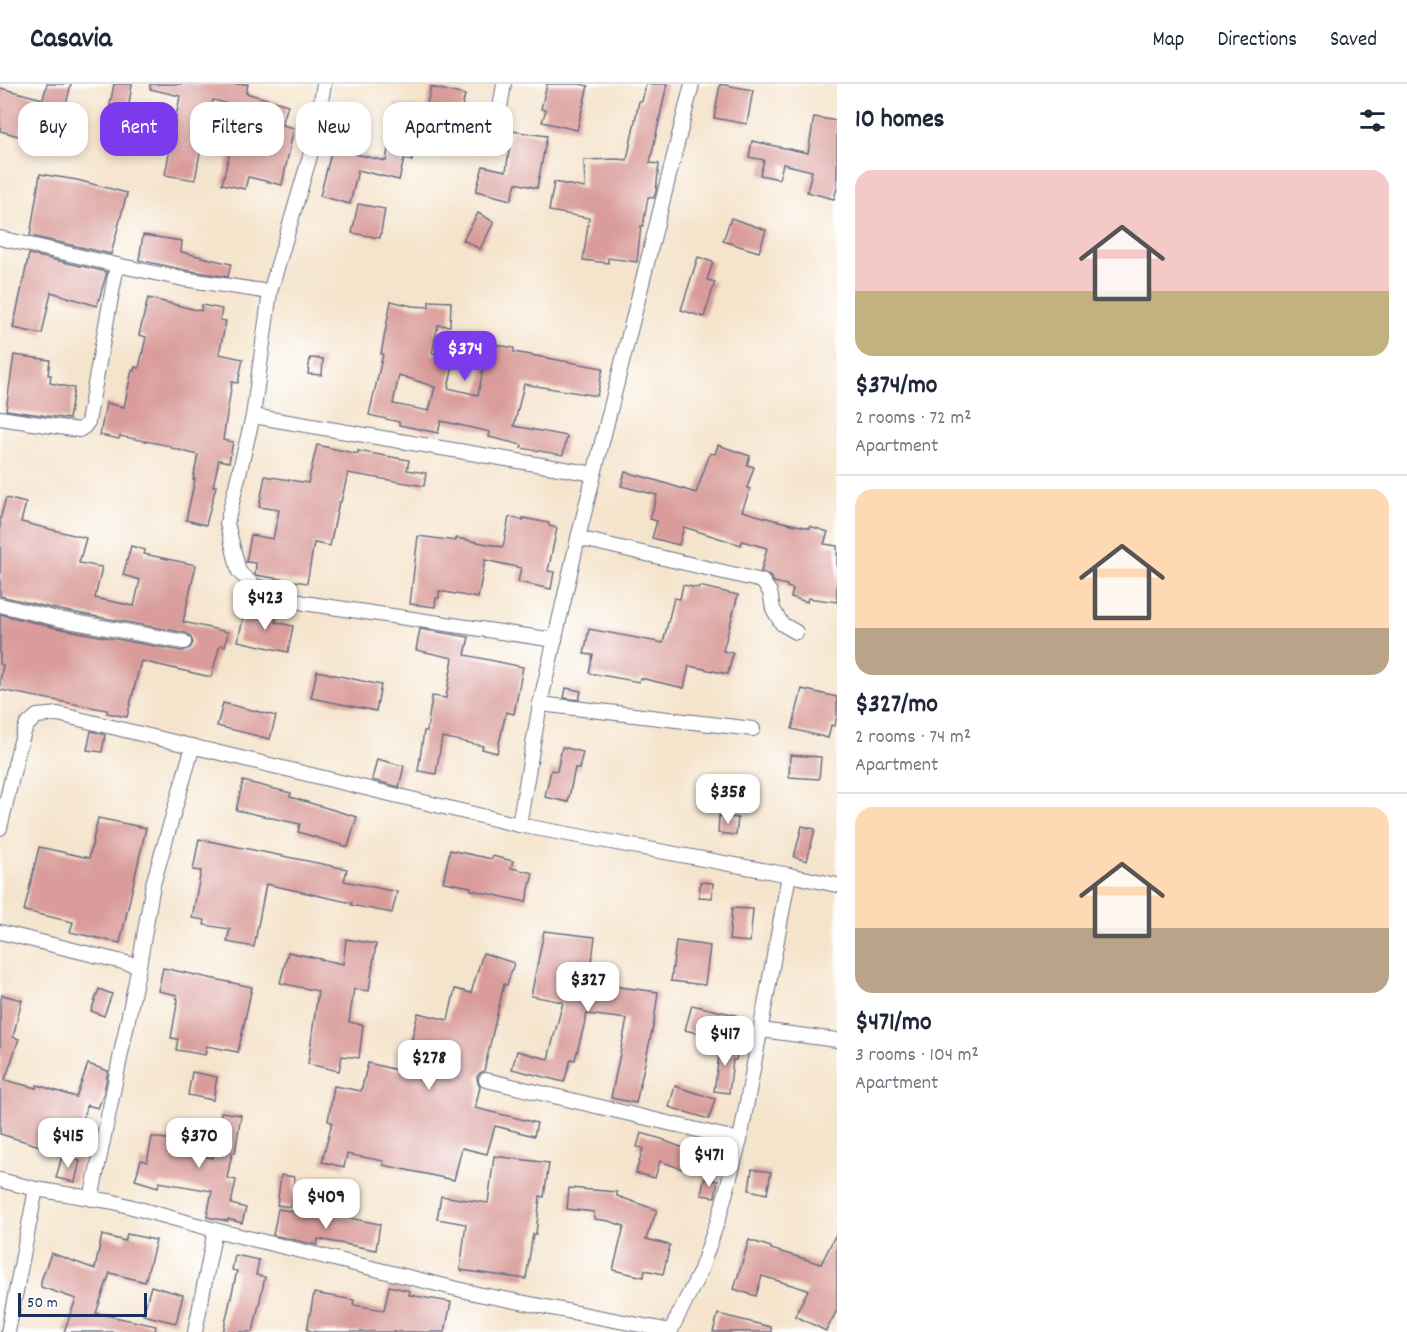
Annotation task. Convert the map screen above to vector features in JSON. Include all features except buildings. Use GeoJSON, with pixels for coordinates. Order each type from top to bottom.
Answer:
{"type":"FeatureCollection","features":[{"type":"Feature","properties":{"kind":"street"},"geometry":{"type":"LineString","coordinates":[[324,84],[313,146],[270,292],[253,416],[227,523],[239,572],[253,585],[304,603],[555,640]]}},
{"type":"Feature","properties":{"kind":"street"},"geometry":{"type":"LineString","coordinates":[[502,102],[504,84]]}},
{"type":"Feature","properties":{"kind":"street"},"geometry":{"type":"LineString","coordinates":[[519,825],[540,704],[578,538],[692,84]]}},
{"type":"Feature","properties":{"kind":"street"},"geometry":{"type":"LineString","coordinates":[[0,238],[183,279],[270,292]]}},
{"type":"Feature","properties":{"kind":"street"},"geometry":{"type":"LineString","coordinates":[[0,418],[79,430],[84,428],[88,422],[117,265]]}},
{"type":"Feature","properties":{"kind":"street"},"geometry":{"type":"LineString","coordinates":[[253,416],[594,474]]}},
{"type":"Feature","properties":{"kind":"street"},"geometry":{"type":"LineString","coordinates":[[578,538],[762,581],[770,592],[773,609],[782,624],[796,632]]}},
{"type":"Feature","properties":{"kind":"street"},"geometry":{"type":"LineString","coordinates":[[0,605],[58,619],[183,642]]}},
{"type":"Feature","properties":{"kind":"street"},"geometry":{"type":"LineString","coordinates":[[540,704],[753,729]]}},
{"type":"Feature","properties":{"kind":"street"},"geometry":{"type":"LineString","coordinates":[[0,828],[26,726],[37,716],[58,714],[519,825],[837,885]]}},
{"type":"Feature","properties":{"kind":"street"},"geometry":{"type":"LineString","coordinates":[[92,1199],[139,966],[153,884],[192,746]]}},
{"type":"Feature","properties":{"kind":"street"},"geometry":{"type":"LineString","coordinates":[[0,1180],[36,1190],[114,1202],[215,1230],[478,1294],[671,1331],[700,1272],[720,1214],[740,1140],[789,875]]}},
{"type":"Feature","properties":{"kind":"street"},"geometry":{"type":"LineString","coordinates":[[0,932],[139,966]]}},
{"type":"Feature","properties":{"kind":"street"},"geometry":{"type":"LineString","coordinates":[[761,1030],[837,1040]]}},
{"type":"Feature","properties":{"kind":"street"},"geometry":{"type":"LineString","coordinates":[[486,1080],[740,1140]]}},
{"type":"Feature","properties":{"kind":"street"},"geometry":{"type":"LineString","coordinates":[[8,1332],[36,1190]]}},
{"type":"Feature","properties":{"kind":"street"},"geometry":{"type":"LineString","coordinates":[[195,1332],[215,1230]]}}]}
